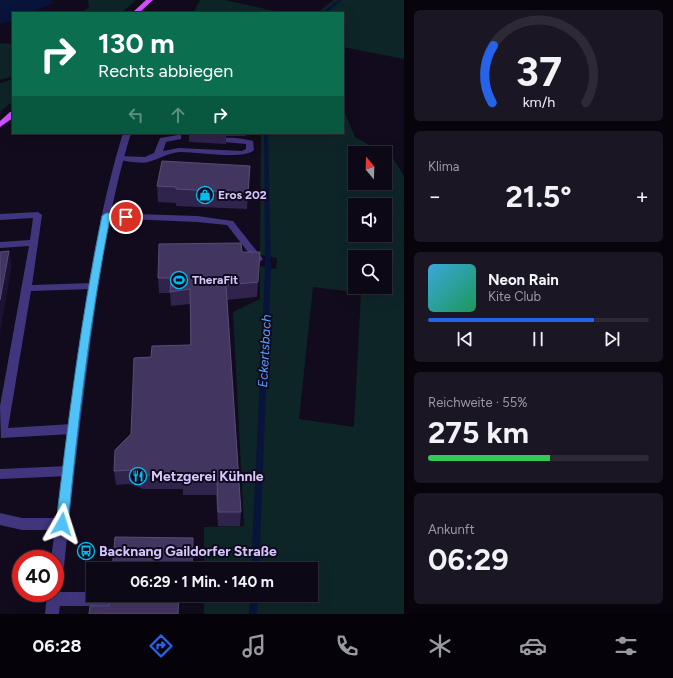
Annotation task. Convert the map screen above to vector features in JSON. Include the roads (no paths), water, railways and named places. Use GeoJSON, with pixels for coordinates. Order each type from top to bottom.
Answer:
{"type":"FeatureCollection","features":[{"type":"Feature","properties":{"kind":"main road"},"geometry":{"type":"LineString","coordinates":[[136,12],[150,0]]}},
{"type":"Feature","properties":{"kind":"main road"},"geometry":{"type":"LineString","coordinates":[[0,125],[12,115]]}},
{"type":"Feature","properties":{"kind":"street"},"geometry":{"type":"LineString","coordinates":[[59,550],[72,429],[92,286],[119,158],[127,134]]}},
{"type":"Feature","properties":{"kind":"street"},"geometry":{"type":"LineString","coordinates":[[158,154],[163,140],[178,138]]}},
{"type":"Feature","properties":{"kind":"street"},"geometry":{"type":"LineString","coordinates":[[119,158],[146,160],[158,154],[179,150],[244,153],[250,150],[250,143],[243,140],[227,140]]}},
{"type":"Feature","properties":{"kind":"street"},"geometry":{"type":"LineString","coordinates":[[0,217],[38,215],[34,243],[5,384],[1,433],[72,429]]}},
{"type":"Feature","properties":{"kind":"street"},"geometry":{"type":"LineString","coordinates":[[106,216],[197,219],[230,223],[258,259]]}},
{"type":"Feature","properties":{"kind":"street"},"geometry":{"type":"LineString","coordinates":[[0,245],[34,243]]}},
{"type":"Feature","properties":{"kind":"street"},"geometry":{"type":"LineString","coordinates":[[28,288],[92,286]]}},
{"type":"Feature","properties":{"kind":"street"},"geometry":{"type":"LineString","coordinates":[[0,474],[68,471]]}},
{"type":"Feature","properties":{"kind":"street"},"geometry":{"type":"LineString","coordinates":[[0,519],[22,524],[62,524]]}},
{"type":"Feature","properties":{"kind":"street"},"geometry":{"type":"LineString","coordinates":[[64,597],[86,598]]}},
{"type":"Feature","properties":{"kind":"street"},"geometry":{"type":"LineString","coordinates":[[52,614],[53,602]]}},
{"type":"Feature","properties":{"kind":"water"},"geometry":{"type":"Polygon","coordinates":[[[0,0],[51,0],[54,3],[32,12],[12,12],[12,21],[0,24],[0,0]]]}},
{"type":"Feature","properties":{"kind":"waterway","name":"Eckertsbach"},"geometry":{"type":"LineString","coordinates":[[325,12],[340,0]]}},
{"type":"Feature","properties":{"kind":"waterway","name":"Eckertsbach"},"geometry":{"type":"LineString","coordinates":[[255,562],[268,268],[266,134]]}},
{"type":"Feature","properties":{"kind":"waterway","name":"Eckertsbach"},"geometry":{"type":"LineString","coordinates":[[253,614],[254,602]]}},
{"type":"Feature","properties":{"kind":"place","name":"Eros 202"},"geometry":{"type":"Point","coordinates":[205,195]}},
{"type":"Feature","properties":{"kind":"place","name":"TheraFit"},"geometry":{"type":"Point","coordinates":[179,280]}},
{"type":"Feature","properties":{"kind":"place","name":"Metzgerei Kühnle"},"geometry":{"type":"Point","coordinates":[138,476]}},
{"type":"Feature","properties":{"kind":"place","name":"Backnang Gaildorfer Straße"},"geometry":{"type":"Point","coordinates":[86,551]}}]}
